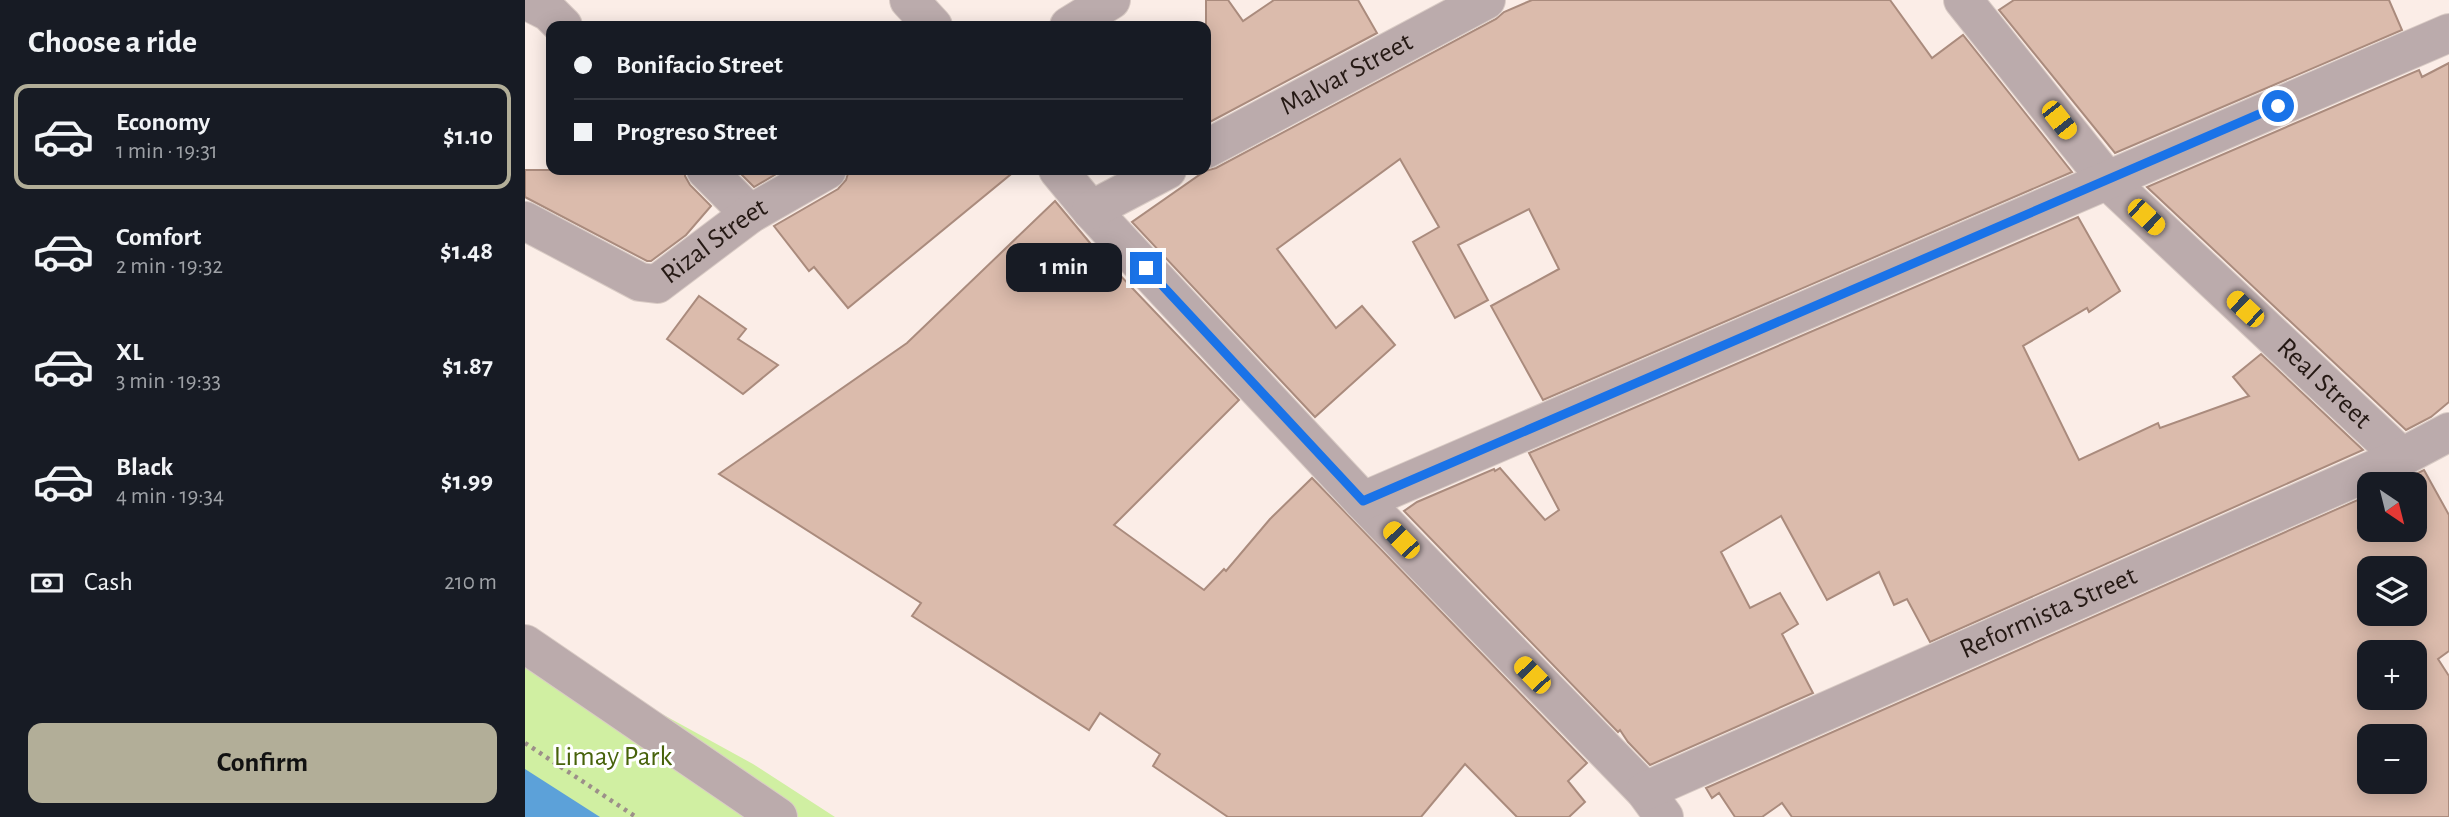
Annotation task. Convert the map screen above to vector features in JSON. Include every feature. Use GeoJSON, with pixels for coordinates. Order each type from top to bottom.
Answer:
{"type":"FeatureCollection","features":[{"type":"Feature","properties":{"kind":"street"},"geometry":{"type":"LineString","coordinates":[[525,0],[549,12],[558,21]]}},
{"type":"Feature","properties":{"kind":"street"},"geometry":{"type":"LineString","coordinates":[[909,0],[928,21]]}},
{"type":"Feature","properties":{"kind":"street"},"geometry":{"type":"LineString","coordinates":[[1077,21],[1111,0]]}},
{"type":"Feature","properties":{"kind":"street","name":"Malvar Street"},"geometry":{"type":"LineString","coordinates":[[1211,146],[1486,0]]}},
{"type":"Feature","properties":{"kind":"street","name":"Real Street"},"geometry":{"type":"LineString","coordinates":[[1963,0],[2107,180],[2402,457]]}},
{"type":"Feature","properties":{"kind":"street"},"geometry":{"type":"LineString","coordinates":[[1363,501],[2449,33]]}},
{"type":"Feature","properties":{"kind":"street"},"geometry":{"type":"LineString","coordinates":[[711,175],[750,214]]}},
{"type":"Feature","properties":{"kind":"street","name":"Rizal Street"},"geometry":{"type":"LineString","coordinates":[[525,221],[649,285],[665,280],[750,214],[818,175]]}},
{"type":"Feature","properties":{"kind":"street"},"geometry":{"type":"LineString","coordinates":[[1062,175],[1091,210],[1363,501],[1654,804]]}},
{"type":"Feature","properties":{"kind":"street"},"geometry":{"type":"LineString","coordinates":[[1091,210],[1158,175]]}},
{"type":"Feature","properties":{"kind":"street","name":"Reformista Street"},"geometry":{"type":"LineString","coordinates":[[1654,804],[2402,457],[2449,432]]}},
{"type":"Feature","properties":{"kind":"street"},"geometry":{"type":"LineString","coordinates":[[525,644],[778,817]]}},
{"type":"Feature","properties":{"kind":"path"},"geometry":{"type":"LineString","coordinates":[[525,743],[636,817]]}},
{"type":"Feature","properties":{"kind":"green space","name":"Limay Park"},"geometry":{"type":"Polygon","coordinates":[[[525,636],[753,764],[835,817],[595,817],[525,772],[525,636]]]}},
{"type":"Feature","properties":{"kind":"water"},"geometry":{"type":"Polygon","coordinates":[[[525,769],[600,817],[525,817],[525,769]]]}},
{"type":"Feature","properties":{"kind":"building"},"geometry":{"type":"Polygon","coordinates":[[[1206,0],[1228,0],[1243,21],[1274,0],[1358,0],[1377,33],[1211,121],[1211,21],[1206,21],[1206,0]]]}},
{"type":"Feature","properties":{"kind":"building"},"geometry":{"type":"Polygon","coordinates":[[[1532,0],[1890,0],[1932,58],[1963,35],[2072,172],[1543,400],[1491,306],[1559,269],[1529,209],[1458,245],[1488,300],[1455,318],[1413,242],[1439,227],[1400,159],[1277,249],[1336,328],[1362,306],[1395,345],[1315,417],[1132,222],[1199,175],[1211,175],[1211,169],[1496,19],[1504,12],[1532,0]]]}},
{"type":"Feature","properties":{"kind":"building"},"geometry":{"type":"Polygon","coordinates":[[[2014,0],[2389,0],[2402,30],[2115,153],[1999,10],[2014,0]]]}},
{"type":"Feature","properties":{"kind":"building"},"geometry":{"type":"Polygon","coordinates":[[[2449,63],[2449,402],[2431,417],[2406,430],[2147,187],[2419,70],[2422,77],[2449,63]]]}},
{"type":"Feature","properties":{"kind":"building"},"geometry":{"type":"Polygon","coordinates":[[[525,170],[546,170],[546,175],[685,175],[690,185],[711,206],[686,235],[651,261],[647,261],[525,197],[525,170]]]}},
{"type":"Feature","properties":{"kind":"building"},"geometry":{"type":"Polygon","coordinates":[[[742,175],[774,175],[754,187],[742,175]]]}},
{"type":"Feature","properties":{"kind":"building"},"geometry":{"type":"Polygon","coordinates":[[[848,175],[1010,175],[848,308],[814,267],[809,271],[774,226],[838,189],[848,175]]]}},
{"type":"Feature","properties":{"kind":"building"},"geometry":{"type":"Polygon","coordinates":[[[1055,201],[1095,249],[1239,400],[1114,525],[1204,590],[1224,569],[1226,571],[1270,519],[1312,478],[1587,763],[1568,781],[1585,802],[1569,817],[1517,817],[1465,764],[1421,817],[1228,817],[1153,766],[1160,754],[1100,713],[1089,730],[912,616],[921,603],[719,474],[907,343],[1055,201]]]}},
{"type":"Feature","properties":{"kind":"building"},"geometry":{"type":"Polygon","coordinates":[[[2078,217],[2120,291],[2089,312],[2087,308],[2023,346],[2079,460],[2158,423],[2160,428],[2249,396],[2233,377],[2261,354],[2363,450],[1930,642],[1907,599],[1894,605],[1879,572],[1827,600],[1781,516],[1721,552],[1750,608],[1780,593],[1798,624],[1782,634],[1813,693],[1650,765],[1620,730],[1618,732],[1404,511],[1417,502],[1500,468],[1545,520],[1559,510],[1529,453],[2078,217]]]}},
{"type":"Feature","properties":{"kind":"building"},"geometry":{"type":"Polygon","coordinates":[[[699,296],[746,329],[738,339],[778,365],[743,394],[667,339],[699,296]]]}},
{"type":"Feature","properties":{"kind":"building"},"geometry":{"type":"Polygon","coordinates":[[[2427,475],[2449,515],[2449,651],[2438,659],[2449,676],[2449,817],[1792,817],[1782,803],[1762,817],[1735,817],[1719,793],[1712,798],[1706,788],[2357,500],[2357,542],[2427,542],[2427,475]]]}},
{"type":"Feature","properties":{"kind":"route"},"geometry":{"type":"LineString","coordinates":[[1146,268],[1363,501],[2278,106]]}}]}
